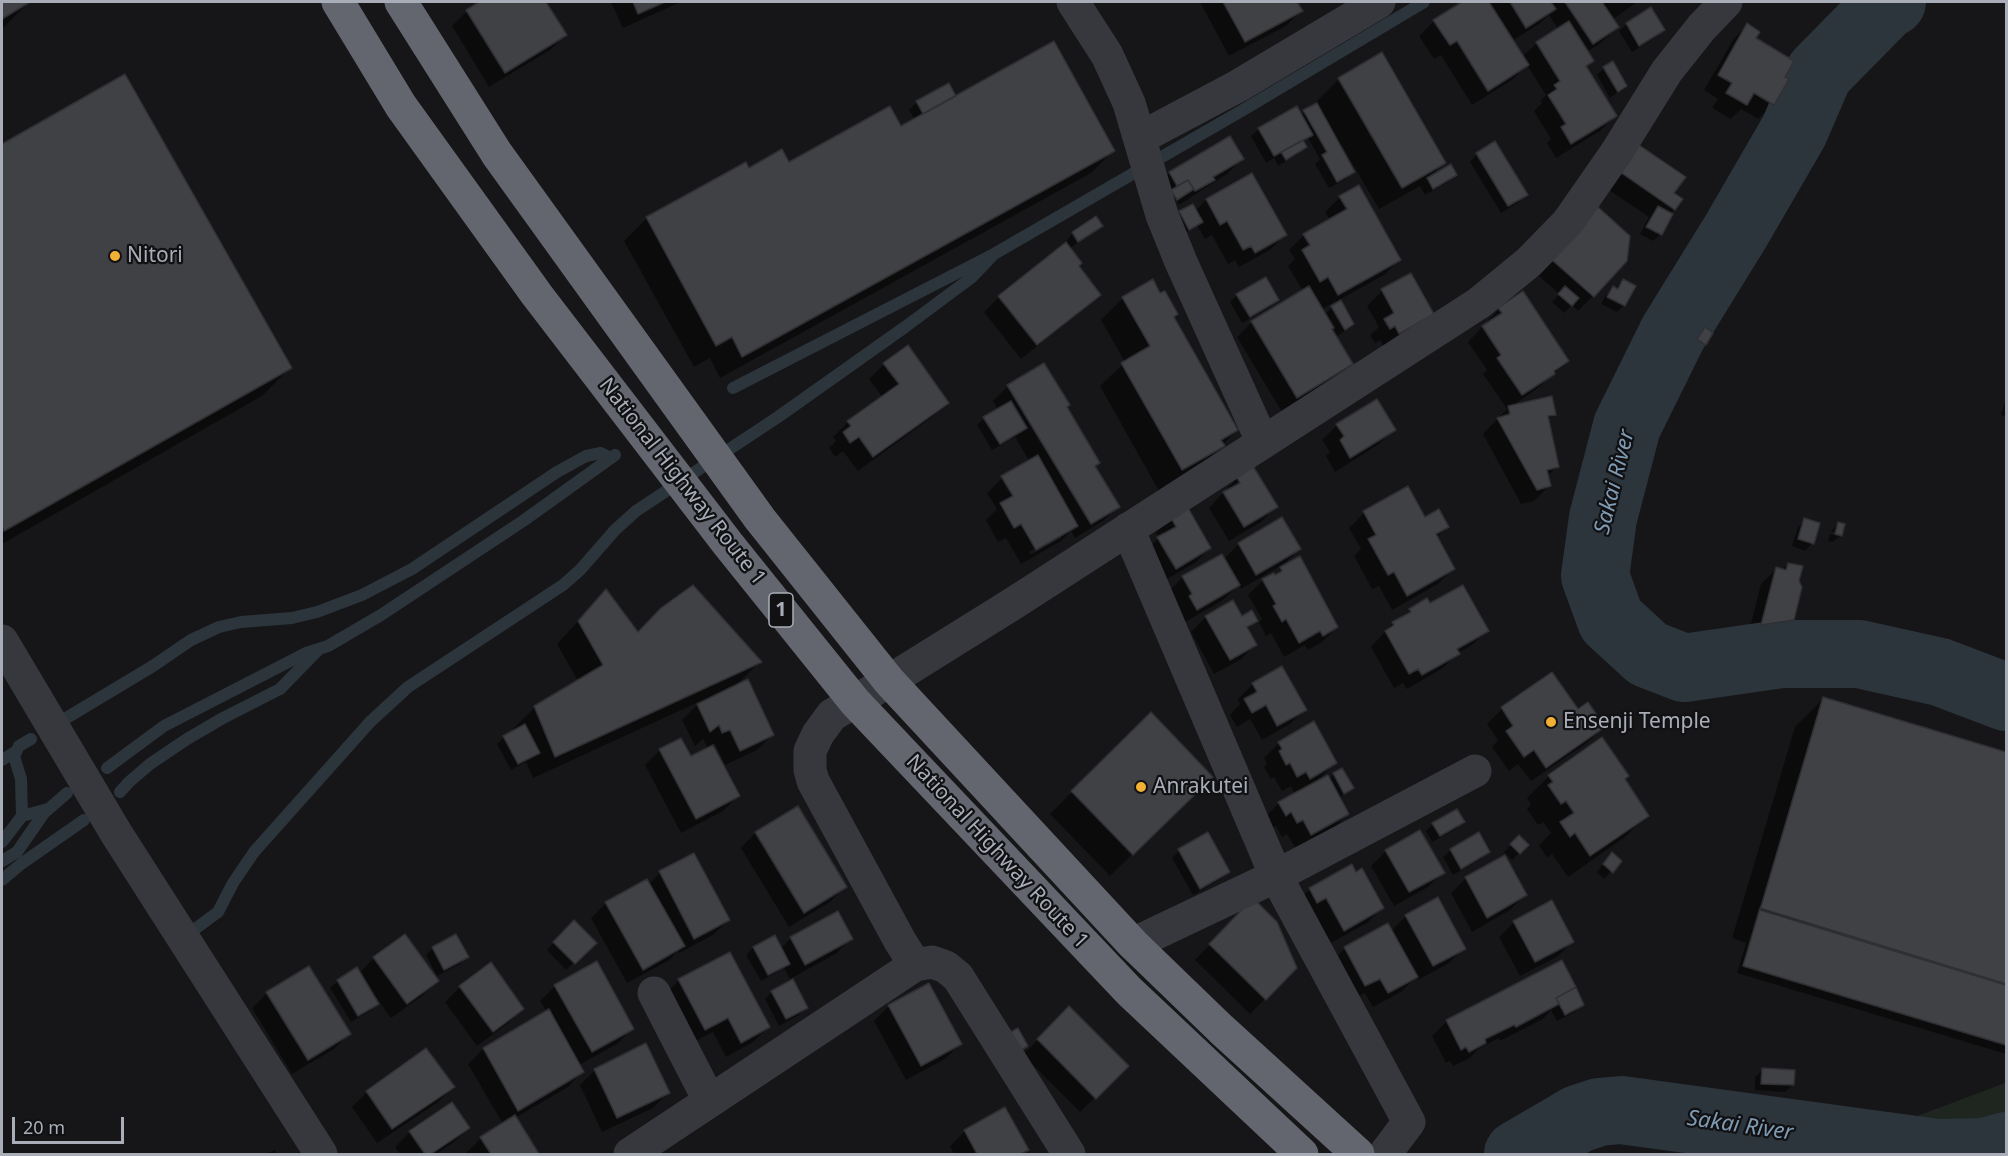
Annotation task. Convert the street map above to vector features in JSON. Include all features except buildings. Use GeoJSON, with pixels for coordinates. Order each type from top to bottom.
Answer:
{"type":"FeatureCollection","features":[{"type":"Feature","properties":{"kind":"highway","name":"National Highway Route 1"},"geometry":{"type":"LineString","coordinates":[[338,2],[401,106],[537,295],[728,544],[855,702],[1129,991],[1302,1155]]}},
{"type":"Feature","properties":{"kind":"highway","name":"National Highway Route 1"},"geometry":{"type":"LineString","coordinates":[[402,2],[497,154],[760,519],[890,681],[1133,944],[1221,1029],[1358,1155]]}},
{"type":"Feature","properties":{"kind":"street"},"geometry":{"type":"LineString","coordinates":[[1073,2],[1107,55],[1128,103],[1162,215],[1262,441]]}},
{"type":"Feature","properties":{"kind":"street"},"geometry":{"type":"LineString","coordinates":[[1141,141],[1379,2]]}},
{"type":"Feature","properties":{"kind":"street"},"geometry":{"type":"LineString","coordinates":[[915,965],[813,781],[810,770],[810,751],[818,734],[832,715],[890,681],[1479,303],[1529,262],[1568,222],[1616,153],[1667,70],[1726,2]]}},
{"type":"Feature","properties":{"kind":"street"},"geometry":{"type":"LineString","coordinates":[[1128,529],[1276,876],[1409,1122],[1385,1155]]}},
{"type":"Feature","properties":{"kind":"street"},"geometry":{"type":"LineString","coordinates":[[2,641],[116,833],[321,1155]]}},
{"type":"Feature","properties":{"kind":"street"},"geometry":{"type":"LineString","coordinates":[[1133,944],[1276,876],[1475,771]]}},
{"type":"Feature","properties":{"kind":"street"},"geometry":{"type":"LineString","coordinates":[[630,1155],[709,1100],[915,965],[932,962],[946,967],[958,976],[1069,1155]]}},
{"type":"Feature","properties":{"kind":"street"},"geometry":{"type":"LineString","coordinates":[[654,993],[709,1100]]}},
{"type":"Feature","properties":{"kind":"shaded area"},"geometry":{"type":"Polygon","coordinates":[[[2006,1083],[2006,1154],[1816,1154],[2006,1083]]]}},
{"type":"Feature","properties":{"kind":"waterway"},"geometry":{"type":"LineString","coordinates":[[733,388],[994,254],[1424,2]]}},
{"type":"Feature","properties":{"kind":"waterway","name":"Sakai River"},"geometry":{"type":"LineString","coordinates":[[1892,2],[1885,6],[1819,73],[1794,131],[1673,333],[1627,426],[1603,518],[1595,576],[1611,620],[1648,654],[1684,668],[1781,654],[1859,654],[1940,672],[2006,697]]}},
{"type":"Feature","properties":{"kind":"waterway"},"geometry":{"type":"LineString","coordinates":[[195,929],[218,912],[233,883],[254,852],[370,722],[408,687],[563,585],[636,511],[778,417],[905,327],[971,278],[994,254]]}},
{"type":"Feature","properties":{"kind":"waterway"},"geometry":{"type":"LineString","coordinates":[[68,717],[153,666],[191,640],[219,627],[241,622],[292,618],[317,612],[362,595],[412,569],[557,472],[586,456],[601,453],[611,458]]}},
{"type":"Feature","properties":{"kind":"waterway"},"geometry":{"type":"LineString","coordinates":[[107,768],[164,726],[306,653],[328,646],[381,615],[523,521],[615,455]]}},
{"type":"Feature","properties":{"kind":"waterway"},"geometry":{"type":"LineString","coordinates":[[120,792],[150,764],[187,739],[280,689],[319,649]]}},
{"type":"Feature","properties":{"kind":"waterway"},"geometry":{"type":"LineString","coordinates":[[22,816],[21,779],[14,756],[19,746],[31,739]]}},
{"type":"Feature","properties":{"kind":"waterway"},"geometry":{"type":"LineString","coordinates":[[2,760],[15,752]]}},
{"type":"Feature","properties":{"kind":"waterway"},"geometry":{"type":"LineString","coordinates":[[2,861],[17,852],[44,813],[67,793]]}},
{"type":"Feature","properties":{"kind":"waterway"},"geometry":{"type":"LineString","coordinates":[[2,842],[22,816],[48,809]]}},
{"type":"Feature","properties":{"kind":"waterway"},"geometry":{"type":"LineString","coordinates":[[2,880],[84,820]]}},
{"type":"Feature","properties":{"kind":"waterway","name":"Sakai River"},"geometry":{"type":"LineString","coordinates":[[1518,1154],[1578,1119],[1599,1112],[1621,1110],[1937,1153],[1984,1152],[2006,1146]]}},
{"type":"Feature","properties":{"kind":"place","name":"Nitori"},"geometry":{"type":"Point","coordinates":[115,256]}},
{"type":"Feature","properties":{"kind":"place","name":"Ensenji Temple"},"geometry":{"type":"Point","coordinates":[1551,722]}},
{"type":"Feature","properties":{"kind":"place","name":"Anrakutei"},"geometry":{"type":"Point","coordinates":[1141,787]}}]}
